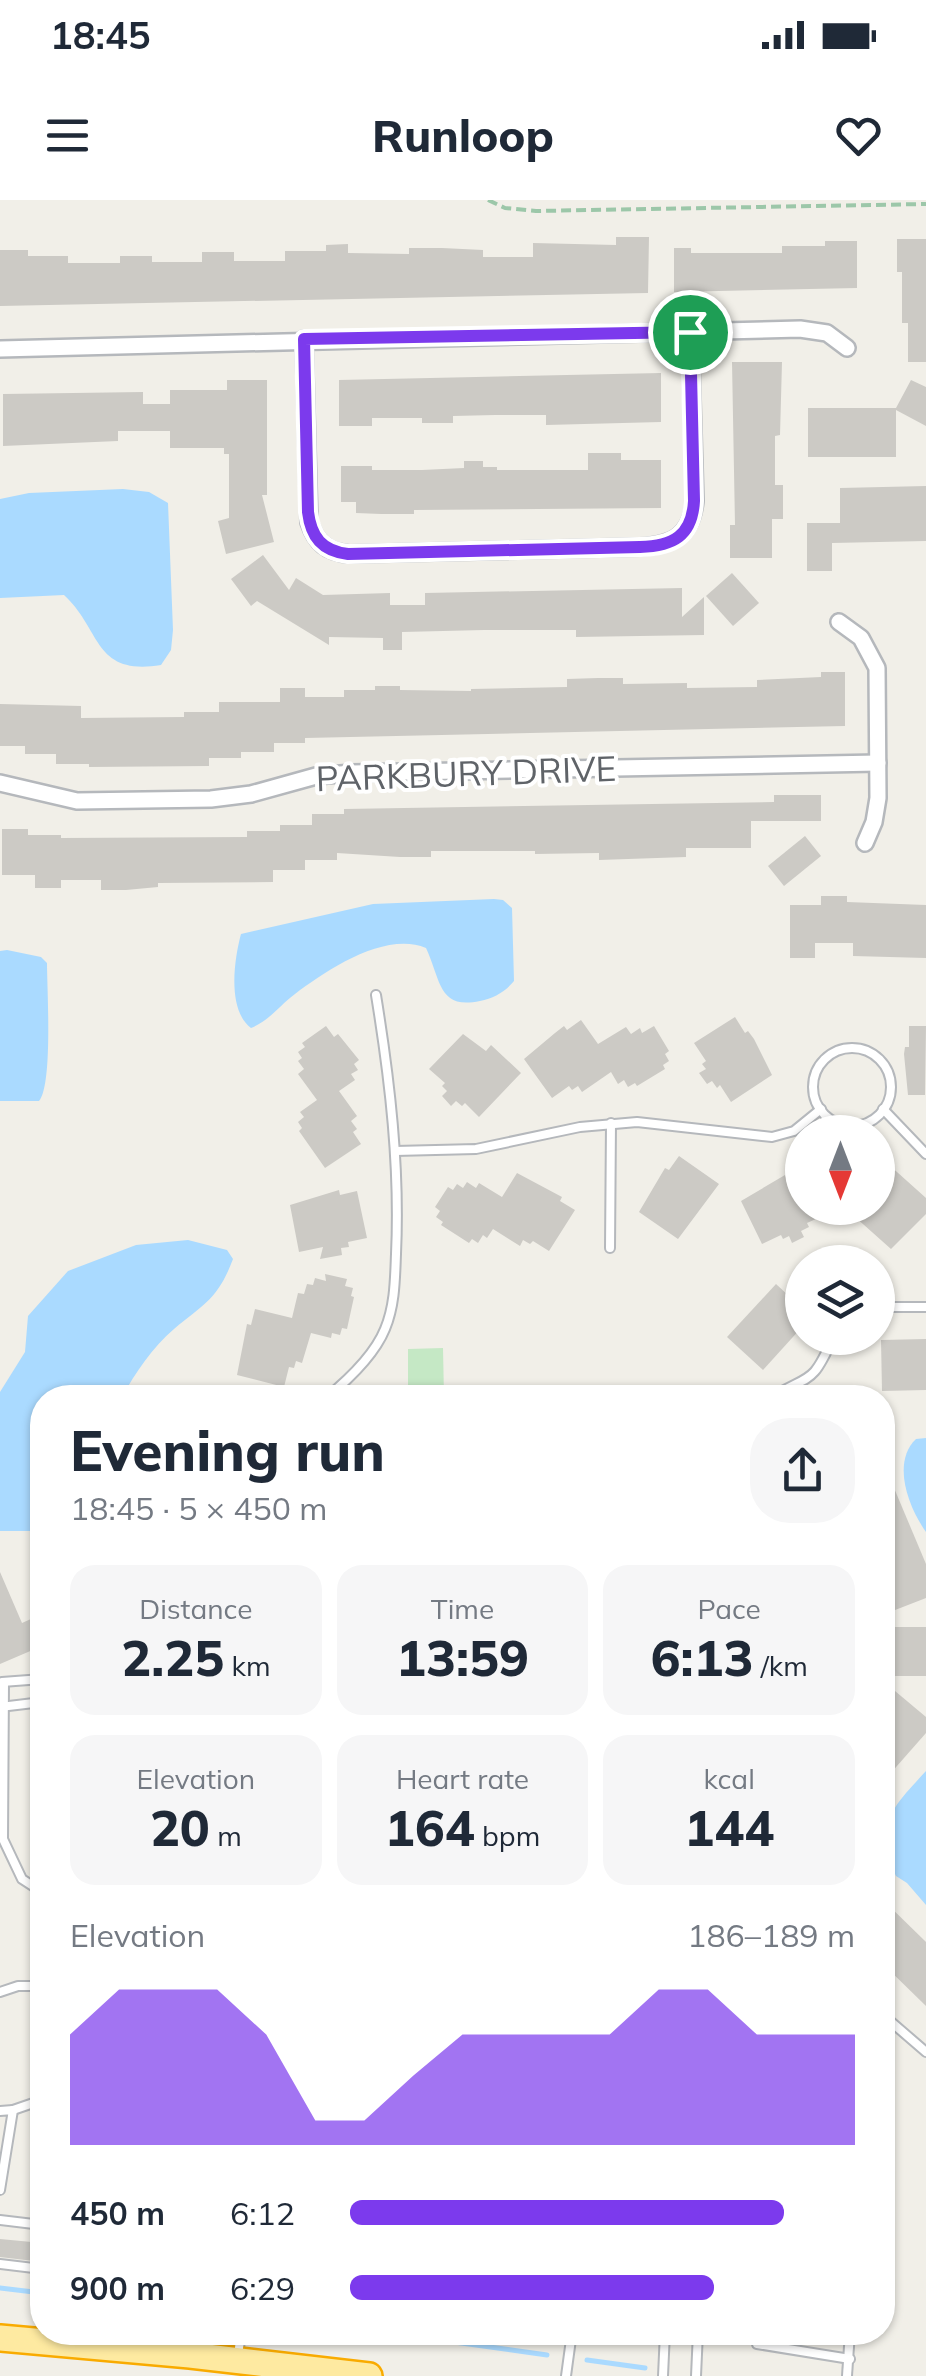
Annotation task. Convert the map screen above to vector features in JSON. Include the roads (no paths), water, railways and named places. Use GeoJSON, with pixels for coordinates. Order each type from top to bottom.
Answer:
{"type":"FeatureCollection","features":[{"type":"Feature","properties":{"kind":"highway"},"geometry":{"type":"LineString","coordinates":[[0,2338],[30,2341]]}},
{"type":"Feature","properties":{"kind":"highway"},"geometry":{"type":"LineString","coordinates":[[75,2345],[370,2376]]}},
{"type":"Feature","properties":{"kind":"street"},"geometry":{"type":"LineString","coordinates":[[0,349],[814,330],[827,333],[847,348]]}},
{"type":"Feature","properties":{"kind":"street"},"geometry":{"type":"LineString","coordinates":[[304,339],[309,522],[316,540],[323,546],[348,554],[640,547],[676,540],[690,524],[694,501],[690,332]]}},
{"type":"Feature","properties":{"kind":"street"},"geometry":{"type":"LineString","coordinates":[[839,622],[861,638],[874,658],[877,810],[865,843]]}},
{"type":"Feature","properties":{"kind":"street","name":"PARKBURY DRIVE"},"geometry":{"type":"LineString","coordinates":[[0,782],[57,798],[133,801],[230,798],[316,776],[352,772],[878,763]]}},
{"type":"Feature","properties":{"kind":"lane"},"geometry":{"type":"LineString","coordinates":[[343,1385],[376,1346],[388,1322],[394,1293],[398,1225],[395,1150],[376,995]]}},
{"type":"Feature","properties":{"kind":"lane"},"geometry":{"type":"LineString","coordinates":[[852,1048],[870,1052],[886,1068],[891,1089],[884,1109],[866,1122],[849,1125],[828,1117],[814,1094],[816,1072],[831,1054],[852,1048]]}},
{"type":"Feature","properties":{"kind":"lane"},"geometry":{"type":"LineString","coordinates":[[395,1150],[498,1146],[611,1123],[662,1123],[772,1136],[794,1131],[821,1109]]}},
{"type":"Feature","properties":{"kind":"lane"},"geometry":{"type":"LineString","coordinates":[[884,1109],[926,1154]]}},
{"type":"Feature","properties":{"kind":"lane"},"geometry":{"type":"LineString","coordinates":[[610,1248],[611,1123]]}},
{"type":"Feature","properties":{"kind":"lane"},"geometry":{"type":"LineString","coordinates":[[895,1307],[926,1307]]}},
{"type":"Feature","properties":{"kind":"lane"},"geometry":{"type":"LineString","coordinates":[[799,1385],[808,1381],[825,1355]]}},
{"type":"Feature","properties":{"kind":"lane"},"geometry":{"type":"LineString","coordinates":[[30,1680],[2,1682],[2,1839],[22,1878],[30,1884]]}},
{"type":"Feature","properties":{"kind":"lane"},"geometry":{"type":"LineString","coordinates":[[2,1707],[30,1704]]}},
{"type":"Feature","properties":{"kind":"lane"},"geometry":{"type":"LineString","coordinates":[[0,1992],[30,1986]]}},
{"type":"Feature","properties":{"kind":"lane"},"geometry":{"type":"LineString","coordinates":[[895,2025],[926,2052],[926,2067]]}},
{"type":"Feature","properties":{"kind":"lane"},"geometry":{"type":"LineString","coordinates":[[0,2111],[30,2104]]}},
{"type":"Feature","properties":{"kind":"lane"},"geometry":{"type":"LineString","coordinates":[[0,2190],[13,2110]]}},
{"type":"Feature","properties":{"kind":"lane"},"geometry":{"type":"LineString","coordinates":[[0,2220],[30,2224]]}},
{"type":"Feature","properties":{"kind":"lane"},"geometry":{"type":"LineString","coordinates":[[0,2264],[30,2268]]}},
{"type":"Feature","properties":{"kind":"lane"},"geometry":{"type":"LineString","coordinates":[[237,2360],[239,2345]]}},
{"type":"Feature","properties":{"kind":"lane"},"geometry":{"type":"LineString","coordinates":[[566,2376],[570,2345]]}},
{"type":"Feature","properties":{"kind":"lane"},"geometry":{"type":"LineString","coordinates":[[662,2376],[665,2345]]}},
{"type":"Feature","properties":{"kind":"lane"},"geometry":{"type":"LineString","coordinates":[[696,2376],[697,2345]]}},
{"type":"Feature","properties":{"kind":"lane"},"geometry":{"type":"LineString","coordinates":[[763,2345],[850,2359]]}},
{"type":"Feature","properties":{"kind":"lane"},"geometry":{"type":"LineString","coordinates":[[847,2376],[850,2345]]}},
{"type":"Feature","properties":{"kind":"water"},"geometry":{"type":"Polygon","coordinates":[[[123,489],[149,492],[168,503],[173,630],[171,650],[161,665],[139,667],[110,657],[64,595],[0,598],[0,499],[29,493],[123,489]]]}},
{"type":"Feature","properties":{"kind":"water"},"geometry":{"type":"Polygon","coordinates":[[[503,900],[512,908],[514,981],[495,996],[466,1003],[448,997],[426,948],[393,945],[340,964],[251,1028],[243,1020],[235,997],[241,934],[373,904],[503,900]]]}},
{"type":"Feature","properties":{"kind":"water"},"geometry":{"type":"Polygon","coordinates":[[[0,951],[41,957],[47,963],[48,1057],[39,1101],[0,1101],[0,951]]]}},
{"type":"Feature","properties":{"kind":"water"},"geometry":{"type":"Polygon","coordinates":[[[188,1240],[227,1250],[233,1259],[210,1299],[159,1344],[130,1385],[30,1385],[30,1531],[0,1531],[0,1392],[25,1352],[28,1316],[68,1271],[136,1245],[188,1240]]]}},
{"type":"Feature","properties":{"kind":"water"},"geometry":{"type":"Polygon","coordinates":[[[926,1438],[926,1532],[909,1498],[904,1473],[909,1449],[916,1439],[926,1438]]]}},
{"type":"Feature","properties":{"kind":"water"},"geometry":{"type":"Polygon","coordinates":[[[926,1771],[926,1905],[895,1874],[895,1808],[926,1771]]]}},
{"type":"Feature","properties":{"kind":"waterway"},"geometry":{"type":"LineString","coordinates":[[0,2288],[30,2292]]}},
{"type":"Feature","properties":{"kind":"waterway"},"geometry":{"type":"LineString","coordinates":[[475,2345],[547,2355]]}},
{"type":"Feature","properties":{"kind":"waterway"},"geometry":{"type":"LineString","coordinates":[[587,2360],[645,2368]]}}]}
